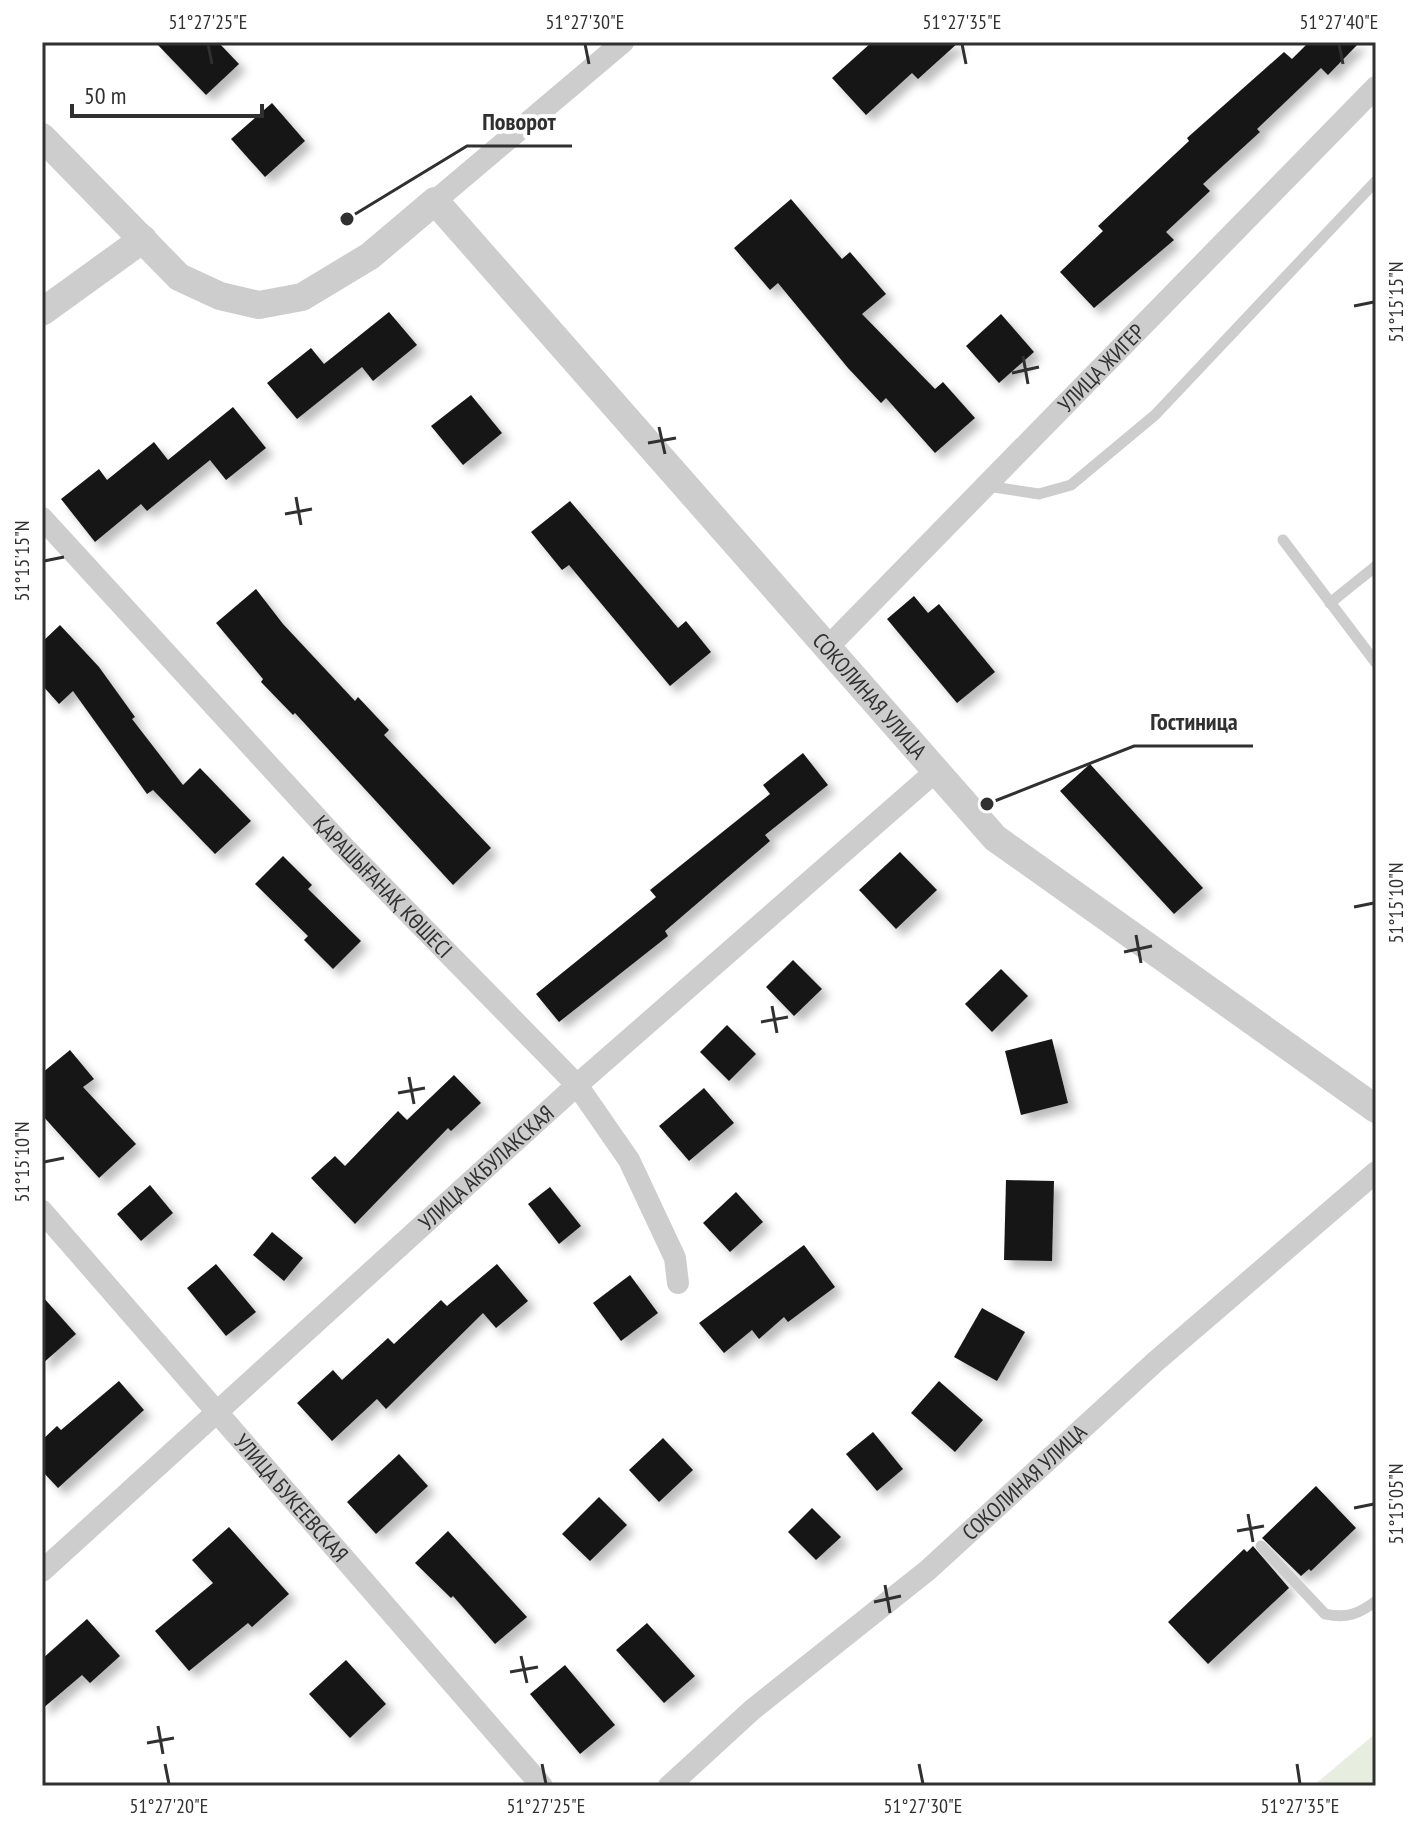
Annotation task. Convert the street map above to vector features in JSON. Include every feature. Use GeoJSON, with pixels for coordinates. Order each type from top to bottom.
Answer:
{"type":"FeatureCollection","features":[{"type":"Feature","properties":{"kind":"street"},"geometry":{"type":"LineString","coordinates":[[42,137],[179,277],[220,296],[259,305],[302,297],[370,256],[623,42]]}},
{"type":"Feature","properties":{"kind":"street","name":"УЛИЦА ЖИГЕР"},"geometry":{"type":"LineString","coordinates":[[827,648],[1376,87]]}},
{"type":"Feature","properties":{"kind":"street","name":"СОКОЛИНАЯ УЛИЦА"},"geometry":{"type":"LineString","coordinates":[[435,201],[995,838],[1376,1109]]}},
{"type":"Feature","properties":{"kind":"street"},"geometry":{"type":"LineString","coordinates":[[42,312],[143,239]]}},
{"type":"Feature","properties":{"kind":"street","name":"ҚАРАШЫҒАНАҚ КӨШЕСІ"},"geometry":{"type":"LineString","coordinates":[[42,518],[340,843],[577,1085],[629,1160],[675,1258],[678,1283]]}},
{"type":"Feature","properties":{"kind":"street","name":"УЛИЦА АКБУЛАКСКАЯ"},"geometry":{"type":"LineString","coordinates":[[42,1571],[577,1085],[936,771]]}},
{"type":"Feature","properties":{"kind":"street","name":"СОКОЛИНАЯ УЛИЦА"},"geometry":{"type":"LineString","coordinates":[[669,1786],[752,1710],[928,1570],[1155,1362],[1376,1172]]}},
{"type":"Feature","properties":{"kind":"street","name":"УЛИЦА БУКЕЕВСКАЯ"},"geometry":{"type":"LineString","coordinates":[[42,1211],[542,1786]]}},
{"type":"Feature","properties":{"kind":"lane"},"geometry":{"type":"LineString","coordinates":[[986,486],[1039,494],[1071,485],[1155,415],[1376,181]]}},
{"type":"Feature","properties":{"kind":"lane"},"geometry":{"type":"LineString","coordinates":[[1283,540],[1376,663]]}},
{"type":"Feature","properties":{"kind":"lane"},"geometry":{"type":"LineString","coordinates":[[1330,603],[1376,566]]}},
{"type":"Feature","properties":{"kind":"lane"},"geometry":{"type":"LineString","coordinates":[[1261,1546],[1325,1614],[1339,1617],[1355,1614],[1376,1601]]}},
{"type":"Feature","properties":{"kind":"shaded area"},"geometry":{"type":"Polygon","coordinates":[[[1376,1733],[1376,1786],[1313,1786],[1376,1733]]]}},
{"type":"Feature","properties":{"kind":"building"},"geometry":{"type":"Polygon","coordinates":[[[155,42],[218,42],[239,64],[206,95],[155,42]]]}},
{"type":"Feature","properties":{"kind":"building"},"geometry":{"type":"Polygon","coordinates":[[[872,42],[959,42],[918,79],[912,73],[866,115],[832,78],[872,42]]]}},
{"type":"Feature","properties":{"kind":"building"},"geometry":{"type":"Polygon","coordinates":[[[1309,42],[1360,42],[1328,75],[1321,68],[1257,129],[1260,132],[1203,184],[1210,191],[1166,232],[1174,240],[1094,308],[1060,272],[1103,231],[1098,226],[1189,141],[1187,138],[1284,52],[1292,59],[1309,42]]]}},
{"type":"Feature","properties":{"kind":"building"},"geometry":{"type":"Polygon","coordinates":[[[272,103],[305,141],[265,177],[231,139],[272,103]]]}},
{"type":"Feature","properties":{"kind":"building"},"geometry":{"type":"Polygon","coordinates":[[[791,199],[842,259],[850,252],[886,294],[862,314],[935,389],[943,382],[975,418],[935,453],[886,398],[881,403],[848,368],[778,283],[770,290],[734,248],[791,199]]]}},
{"type":"Feature","properties":{"kind":"building"},"geometry":{"type":"Polygon","coordinates":[[[389,312],[417,345],[373,381],[362,367],[297,419],[267,383],[311,348],[324,364],[389,312]]]}},
{"type":"Feature","properties":{"kind":"building"},"geometry":{"type":"Polygon","coordinates":[[[1001,314],[1034,352],[999,383],[966,346],[1001,314]]]}},
{"type":"Feature","properties":{"kind":"building"},"geometry":{"type":"Polygon","coordinates":[[[471,395],[502,433],[463,465],[431,426],[471,395]]]}},
{"type":"Feature","properties":{"kind":"building"},"geometry":{"type":"Polygon","coordinates":[[[233,407],[266,448],[226,480],[210,460],[147,511],[141,504],[95,542],[61,499],[99,469],[107,480],[154,442],[168,460],[233,407]]]}},
{"type":"Feature","properties":{"kind":"building"},"geometry":{"type":"Polygon","coordinates":[[[570,501],[678,628],[686,621],[711,652],[670,686],[569,565],[562,570],[531,532],[570,501]]]}},
{"type":"Feature","properties":{"kind":"building"},"geometry":{"type":"Polygon","coordinates":[[[256,589],[283,624],[355,701],[358,697],[389,730],[384,735],[491,848],[453,885],[295,713],[293,715],[261,682],[263,679],[216,623],[256,589]]]}},
{"type":"Feature","properties":{"kind":"building"},"geometry":{"type":"Polygon","coordinates":[[[914,596],[928,613],[939,604],[995,672],[957,703],[887,619],[914,596]]]}},
{"type":"Feature","properties":{"kind":"building"},"geometry":{"type":"Polygon","coordinates":[[[60,625],[99,667],[135,717],[132,719],[183,785],[200,768],[251,821],[215,854],[153,790],[147,794],[73,691],[59,704],[42,685],[42,642],[60,625]]]}},
{"type":"Feature","properties":{"kind":"building"},"geometry":{"type":"Polygon","coordinates":[[[803,753],[828,785],[765,835],[770,841],[665,931],[668,936],[559,1022],[536,994],[656,897],[650,890],[770,794],[763,785],[803,753]]]}},
{"type":"Feature","properties":{"kind":"building"},"geometry":{"type":"Polygon","coordinates":[[[1090,764],[1203,888],[1174,914],[1060,791],[1090,764]]]}},
{"type":"Feature","properties":{"kind":"building"},"geometry":{"type":"Polygon","coordinates":[[[900,852],[937,890],[896,929],[859,890],[900,852]]]}},
{"type":"Feature","properties":{"kind":"building"},"geometry":{"type":"Polygon","coordinates":[[[283,856],[312,885],[308,889],[361,941],[333,969],[304,940],[308,936],[255,884],[283,856]]]}},
{"type":"Feature","properties":{"kind":"building"},"geometry":{"type":"Polygon","coordinates":[[[793,960],[822,989],[794,1016],[766,987],[793,960]]]}},
{"type":"Feature","properties":{"kind":"building"},"geometry":{"type":"Polygon","coordinates":[[[1001,969],[1028,996],[992,1032],[965,1004],[1001,969]]]}},
{"type":"Feature","properties":{"kind":"building"},"geometry":{"type":"Polygon","coordinates":[[[727,1025],[756,1054],[729,1081],[700,1052],[727,1025]]]}},
{"type":"Feature","properties":{"kind":"building"},"geometry":{"type":"Polygon","coordinates":[[[1052,1039],[1068,1103],[1021,1115],[1005,1051],[1052,1039]]]}},
{"type":"Feature","properties":{"kind":"building"},"geometry":{"type":"Polygon","coordinates":[[[70,1050],[94,1079],[83,1087],[136,1144],[99,1178],[42,1115],[42,1073],[70,1050]]]}},
{"type":"Feature","properties":{"kind":"building"},"geometry":{"type":"Polygon","coordinates":[[[454,1075],[481,1103],[451,1131],[448,1128],[355,1224],[311,1178],[335,1156],[345,1166],[398,1111],[407,1120],[454,1075]]]}},
{"type":"Feature","properties":{"kind":"building"},"geometry":{"type":"Polygon","coordinates":[[[704,1088],[734,1123],[689,1161],[659,1126],[704,1088]]]}},
{"type":"Feature","properties":{"kind":"building"},"geometry":{"type":"Polygon","coordinates":[[[1006,1180],[1054,1181],[1052,1261],[1004,1260],[1006,1180]]]}},
{"type":"Feature","properties":{"kind":"building"},"geometry":{"type":"Polygon","coordinates":[[[150,1185],[173,1213],[141,1241],[117,1214],[150,1185]]]}},
{"type":"Feature","properties":{"kind":"building"},"geometry":{"type":"Polygon","coordinates":[[[550,1187],[581,1226],[559,1244],[528,1204],[550,1187]]]}},
{"type":"Feature","properties":{"kind":"building"},"geometry":{"type":"Polygon","coordinates":[[[736,1192],[763,1222],[730,1252],[703,1223],[736,1192]]]}},
{"type":"Feature","properties":{"kind":"building"},"geometry":{"type":"Polygon","coordinates":[[[272,1232],[303,1258],[284,1281],[253,1255],[272,1232]]]}},
{"type":"Feature","properties":{"kind":"building"},"geometry":{"type":"Polygon","coordinates":[[[804,1245],[835,1287],[788,1322],[784,1317],[759,1339],[752,1330],[724,1353],[699,1323],[804,1245]]]}},
{"type":"Feature","properties":{"kind":"building"},"geometry":{"type":"Polygon","coordinates":[[[216,1264],[256,1312],[226,1336],[187,1288],[216,1264]]]}},
{"type":"Feature","properties":{"kind":"building"},"geometry":{"type":"Polygon","coordinates":[[[497,1264],[528,1301],[496,1328],[483,1313],[386,1409],[377,1399],[332,1441],[297,1403],[333,1370],[342,1380],[388,1338],[394,1344],[441,1300],[447,1306],[497,1264]]]}},
{"type":"Feature","properties":{"kind":"building"},"geometry":{"type":"Polygon","coordinates":[[[630,1275],[658,1313],[621,1341],[593,1303],[630,1275]]]}},
{"type":"Feature","properties":{"kind":"building"},"geometry":{"type":"Polygon","coordinates":[[[42,1296],[76,1334],[42,1364],[42,1296]]]}},
{"type":"Feature","properties":{"kind":"building"},"geometry":{"type":"Polygon","coordinates":[[[982,1308],[1025,1332],[997,1381],[954,1357],[982,1308]]]}},
{"type":"Feature","properties":{"kind":"building"},"geometry":{"type":"Polygon","coordinates":[[[119,1381],[144,1410],[58,1488],[42,1471],[42,1440],[57,1426],[61,1430],[119,1381]]]}},
{"type":"Feature","properties":{"kind":"building"},"geometry":{"type":"Polygon","coordinates":[[[939,1381],[983,1420],[955,1452],[911,1413],[939,1381]]]}},
{"type":"Feature","properties":{"kind":"building"},"geometry":{"type":"Polygon","coordinates":[[[873,1432],[903,1469],[877,1491],[846,1454],[873,1432]]]}},
{"type":"Feature","properties":{"kind":"building"},"geometry":{"type":"Polygon","coordinates":[[[663,1438],[693,1470],[659,1502],[629,1470],[663,1438]]]}},
{"type":"Feature","properties":{"kind":"building"},"geometry":{"type":"Polygon","coordinates":[[[399,1454],[428,1486],[376,1534],[347,1502],[399,1454]]]}},
{"type":"Feature","properties":{"kind":"building"},"geometry":{"type":"Polygon","coordinates":[[[1316,1486],[1356,1528],[1311,1571],[1309,1569],[1301,1576],[1262,1538],[1316,1486]]]}},
{"type":"Feature","properties":{"kind":"building"},"geometry":{"type":"Polygon","coordinates":[[[599,1497],[627,1525],[590,1561],[562,1534],[599,1497]]]}},
{"type":"Feature","properties":{"kind":"building"},"geometry":{"type":"Polygon","coordinates":[[[812,1508],[841,1537],[816,1560],[788,1532],[812,1508]]]}},
{"type":"Feature","properties":{"kind":"building"},"geometry":{"type":"Polygon","coordinates":[[[229,1527],[289,1594],[252,1627],[248,1623],[189,1671],[155,1631],[213,1583],[192,1560],[229,1527]]]}},
{"type":"Feature","properties":{"kind":"building"},"geometry":{"type":"Polygon","coordinates":[[[448,1531],[527,1617],[495,1644],[453,1596],[451,1598],[415,1563],[448,1531]]]}},
{"type":"Feature","properties":{"kind":"building"},"geometry":{"type":"Polygon","coordinates":[[[1253,1546],[1289,1588],[1208,1664],[1168,1622],[1244,1549],[1247,1552],[1253,1546]]]}},
{"type":"Feature","properties":{"kind":"building"},"geometry":{"type":"Polygon","coordinates":[[[87,1619],[120,1656],[90,1683],[82,1675],[42,1709],[42,1659],[87,1619]]]}},
{"type":"Feature","properties":{"kind":"building"},"geometry":{"type":"Polygon","coordinates":[[[647,1623],[695,1676],[664,1703],[616,1650],[647,1623]]]}},
{"type":"Feature","properties":{"kind":"building"},"geometry":{"type":"Polygon","coordinates":[[[346,1660],[386,1704],[350,1738],[309,1694],[346,1660]]]}},
{"type":"Feature","properties":{"kind":"building"},"geometry":{"type":"Polygon","coordinates":[[[565,1665],[615,1725],[580,1754],[530,1694],[565,1665]]]}},
{"type":"Feature","properties":{"kind":"place","name":"Поворот"},"geometry":{"type":"Point","coordinates":[347,219]}},
{"type":"Feature","properties":{"kind":"place","name":"Гостиница"},"geometry":{"type":"Point","coordinates":[987,804]}}]}
